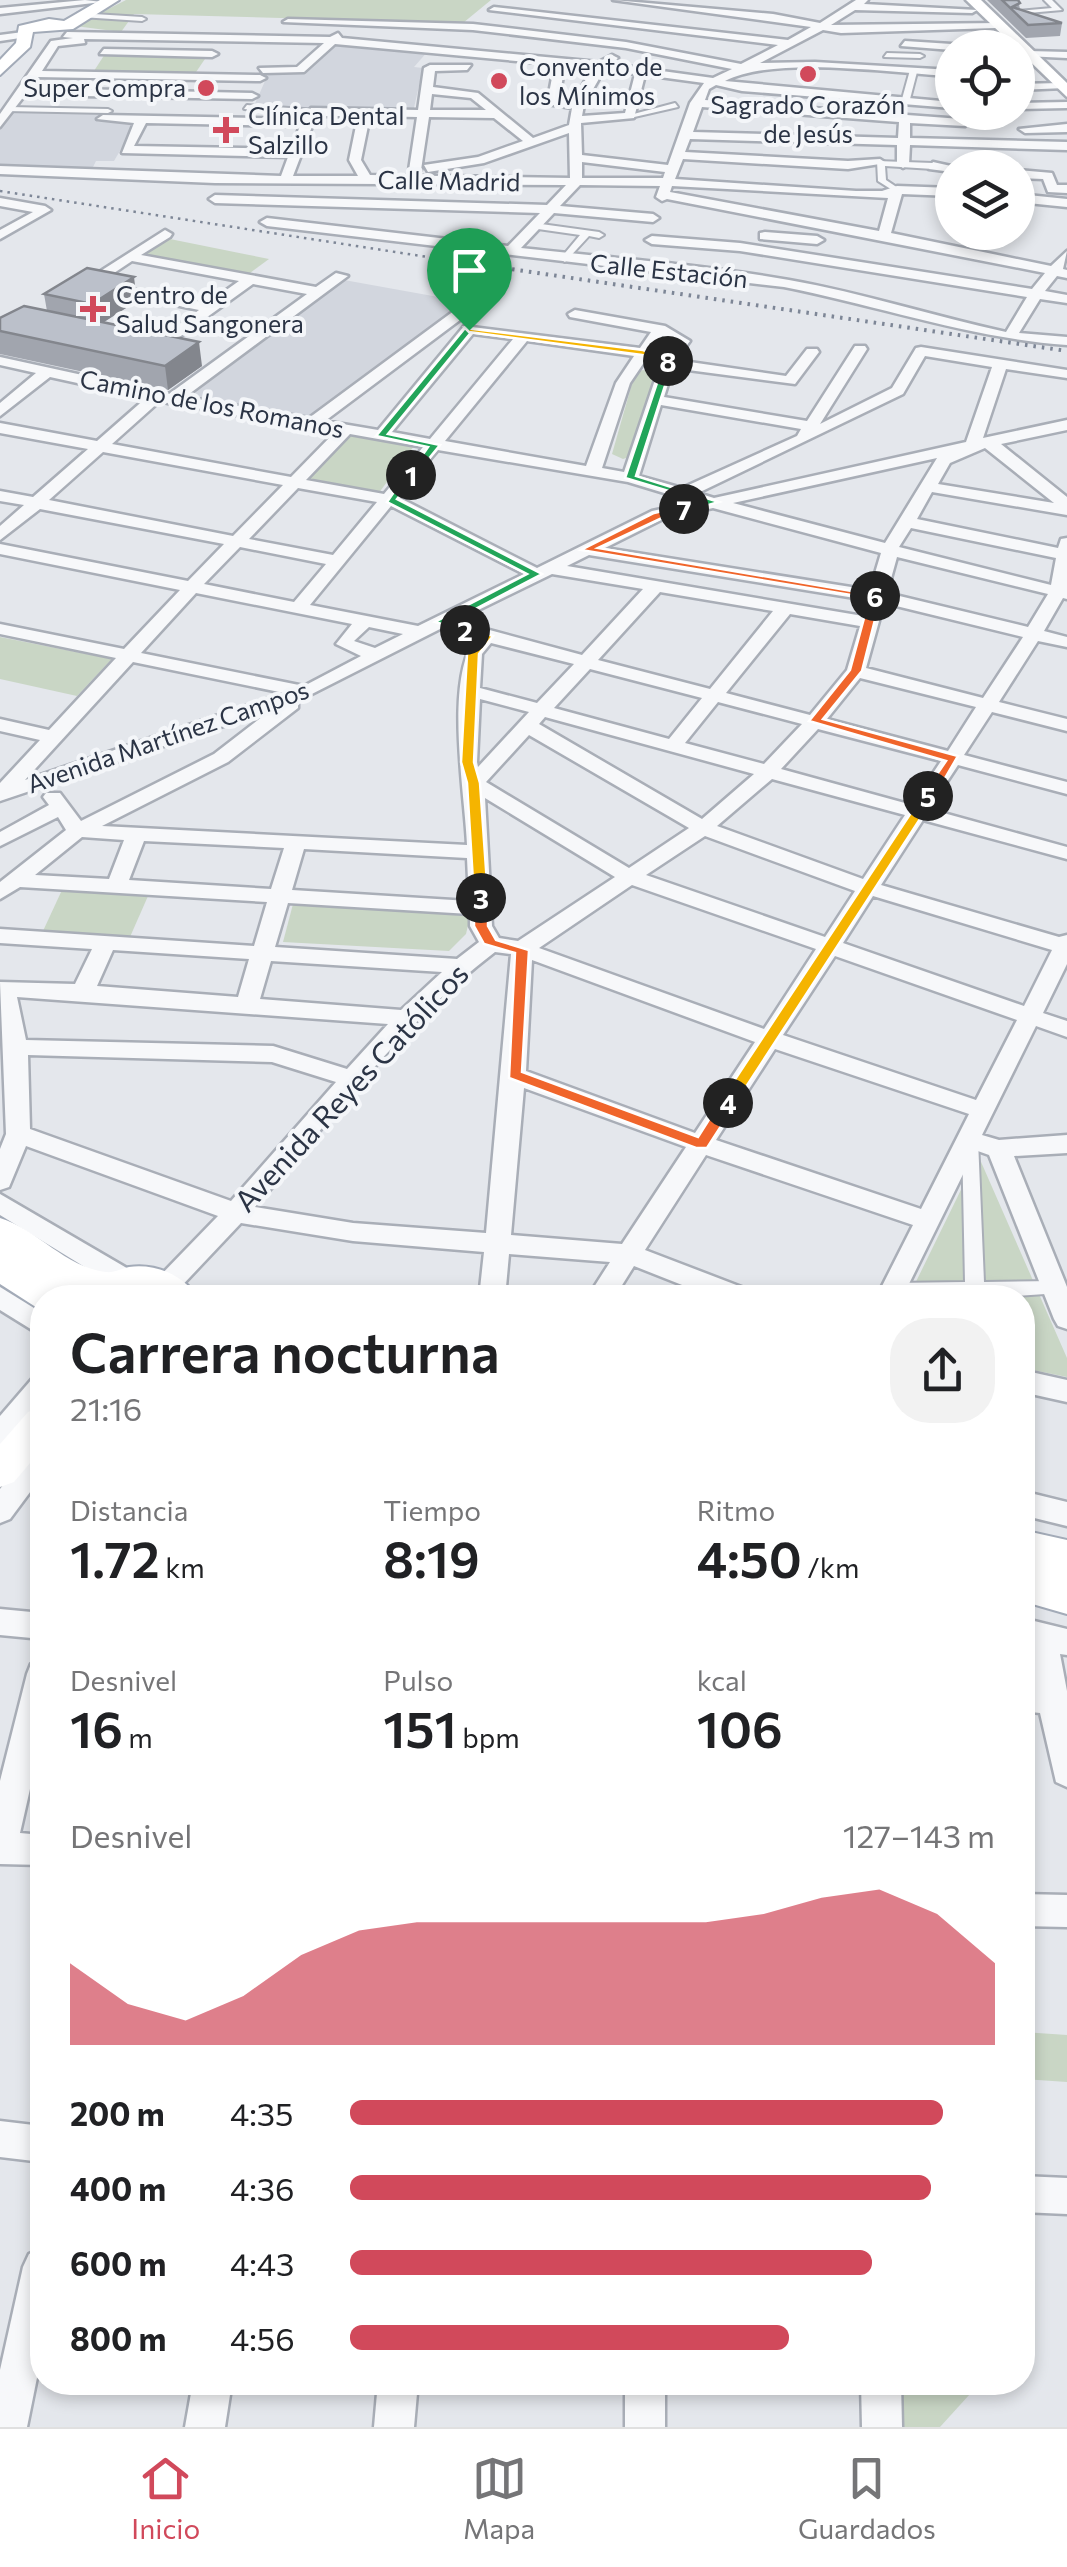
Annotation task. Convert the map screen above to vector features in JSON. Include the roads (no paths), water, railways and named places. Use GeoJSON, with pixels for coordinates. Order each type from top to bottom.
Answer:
{"type":"FeatureCollection","features":[{"type":"Feature","properties":{"kind":"main road"},"geometry":{"type":"LineString","coordinates":[[0,70],[37,31],[103,1]]}},
{"type":"Feature","properties":{"kind":"main road"},"geometry":{"type":"LineString","coordinates":[[37,31],[103,1]]}},
{"type":"Feature","properties":{"kind":"main road"},"geometry":{"type":"LineString","coordinates":[[977,5],[1000,30]]}},
{"type":"Feature","properties":{"kind":"main road"},"geometry":{"type":"LineString","coordinates":[[0,86],[34,44],[37,31]]}},
{"type":"Feature","properties":{"kind":"main road"},"geometry":{"type":"LineString","coordinates":[[1035,63],[1060,85]]}},
{"type":"Feature","properties":{"kind":"main road"},"geometry":{"type":"LineString","coordinates":[[0,1232],[52,1268],[119,1285]]}},
{"type":"Feature","properties":{"kind":"main road"},"geometry":{"type":"LineString","coordinates":[[0,1264],[30,1285]]}},
{"type":"Feature","properties":{"kind":"main road"},"geometry":{"type":"LineString","coordinates":[[0,1471],[30,1437]]}},
{"type":"Feature","properties":{"kind":"main road"},"geometry":{"type":"LineString","coordinates":[[1035,1551],[1067,1559]]}},
{"type":"Feature","properties":{"kind":"main road"},"geometry":{"type":"LineString","coordinates":[[1035,1586],[1067,1595]]}},
{"type":"Feature","properties":{"kind":"street"},"geometry":{"type":"LineString","coordinates":[[444,50],[505,0]]}},
{"type":"Feature","properties":{"kind":"street"},"geometry":{"type":"LineString","coordinates":[[618,0],[664,2],[774,17],[816,27],[888,31],[995,25]]}},
{"type":"Feature","properties":{"kind":"street"},"geometry":{"type":"LineString","coordinates":[[1026,16],[1022,11],[1058,10],[1048,0]]}},
{"type":"Feature","properties":{"kind":"street"},"geometry":{"type":"LineString","coordinates":[[0,11],[103,1]]}},
{"type":"Feature","properties":{"kind":"street"},"geometry":{"type":"LineString","coordinates":[[510,252],[576,182],[578,105],[598,69],[647,26],[664,2]]}},
{"type":"Feature","properties":{"kind":"street"},"geometry":{"type":"LineString","coordinates":[[658,270],[652,228],[704,87],[858,4],[977,5]]}},
{"type":"Feature","properties":{"kind":"street"},"geometry":{"type":"LineString","coordinates":[[736,37],[785,8]]}},
{"type":"Feature","properties":{"kind":"street"},"geometry":{"type":"LineString","coordinates":[[494,10],[736,37],[861,44]]}},
{"type":"Feature","properties":{"kind":"street"},"geometry":{"type":"LineString","coordinates":[[121,52],[142,19]]}},
{"type":"Feature","properties":{"kind":"street"},"geometry":{"type":"LineString","coordinates":[[37,31],[160,19]]}},
{"type":"Feature","properties":{"kind":"street"},"geometry":{"type":"LineString","coordinates":[[146,177],[230,20]]}},
{"type":"Feature","properties":{"kind":"street"},"geometry":{"type":"LineString","coordinates":[[817,240],[652,228],[549,210],[482,207],[467,213],[403,221],[357,204],[213,204],[228,152],[262,74],[271,38],[281,22],[473,27],[626,45],[741,68],[816,66],[909,85],[935,97]]}},
{"type":"Feature","properties":{"kind":"street"},"geometry":{"type":"LineString","coordinates":[[34,74],[200,77],[300,70],[353,23]]}},
{"type":"Feature","properties":{"kind":"street"},"geometry":{"type":"LineString","coordinates":[[37,31],[90,35],[121,52],[212,54]]}},
{"type":"Feature","properties":{"kind":"street"},"geometry":{"type":"LineString","coordinates":[[502,54],[506,31]]}},
{"type":"Feature","properties":{"kind":"street"},"geometry":{"type":"LineString","coordinates":[[0,123],[58,41],[110,43],[132,35],[333,41],[502,54],[598,69]]}},
{"type":"Feature","properties":{"kind":"street"},"geometry":{"type":"LineString","coordinates":[[88,75],[110,43]]}},
{"type":"Feature","properties":{"kind":"street"},"geometry":{"type":"LineString","coordinates":[[878,44],[935,47]]}},
{"type":"Feature","properties":{"kind":"street"},"geometry":{"type":"LineString","coordinates":[[1035,54],[1067,55]]}},
{"type":"Feature","properties":{"kind":"street"},"geometry":{"type":"LineString","coordinates":[[887,55],[935,57]]}},
{"type":"Feature","properties":{"kind":"street"},"geometry":{"type":"LineString","coordinates":[[415,170],[435,67],[474,68]]}},
{"type":"Feature","properties":{"kind":"street"},"geometry":{"type":"LineString","coordinates":[[505,68],[641,70],[742,88],[909,85],[935,78]]}},
{"type":"Feature","properties":{"kind":"street"},"geometry":{"type":"LineString","coordinates":[[558,69],[553,104],[578,105]]}},
{"type":"Feature","properties":{"kind":"street"},"geometry":{"type":"LineString","coordinates":[[630,116],[641,70]]}},
{"type":"Feature","properties":{"kind":"street"},"geometry":{"type":"LineString","coordinates":[[106,115],[133,76]]}},
{"type":"Feature","properties":{"kind":"street"},"geometry":{"type":"LineString","coordinates":[[730,76],[849,82]]}},
{"type":"Feature","properties":{"kind":"street"},"geometry":{"type":"LineString","coordinates":[[1035,79],[1060,85]]}},
{"type":"Feature","properties":{"kind":"street"},"geometry":{"type":"LineString","coordinates":[[889,84],[935,86]]}},
{"type":"Feature","properties":{"kind":"street"},"geometry":{"type":"LineString","coordinates":[[909,85],[902,140],[916,189]]}},
{"type":"Feature","properties":{"kind":"street"},"geometry":{"type":"LineString","coordinates":[[1035,86],[1060,85]]}},
{"type":"Feature","properties":{"kind":"street"},"geometry":{"type":"LineString","coordinates":[[428,90],[466,92],[530,141]]}},
{"type":"Feature","properties":{"kind":"street"},"geometry":{"type":"LineString","coordinates":[[22,91],[190,95],[250,101],[312,116]]}},
{"type":"Feature","properties":{"kind":"street"},"geometry":{"type":"LineString","coordinates":[[369,180],[490,156],[577,123],[696,101],[831,114],[935,118]]}},
{"type":"Feature","properties":{"kind":"street"},"geometry":{"type":"LineString","coordinates":[[1035,106],[1067,105]]}},
{"type":"Feature","properties":{"kind":"street"},"geometry":{"type":"LineString","coordinates":[[9,109],[142,120],[241,122],[366,112],[496,114]]}},
{"type":"Feature","properties":{"kind":"street"},"geometry":{"type":"LineString","coordinates":[[366,112],[354,160],[369,180]]}},
{"type":"Feature","properties":{"kind":"street"},"geometry":{"type":"LineString","coordinates":[[784,284],[850,195],[848,165],[831,114]]}},
{"type":"Feature","properties":{"kind":"street"},"geometry":{"type":"LineString","coordinates":[[286,179],[312,116]]}},
{"type":"Feature","properties":{"kind":"street"},"geometry":{"type":"LineString","coordinates":[[142,120],[126,150],[294,152]]}},
{"type":"Feature","properties":{"kind":"street"},"geometry":{"type":"LineString","coordinates":[[1035,129],[1067,128]]}},
{"type":"Feature","properties":{"kind":"street"},"geometry":{"type":"LineString","coordinates":[[970,130],[979,142]]}},
{"type":"Feature","properties":{"kind":"street"},"geometry":{"type":"LineString","coordinates":[[685,135],[1067,146]]}},
{"type":"Feature","properties":{"kind":"street"},"geometry":{"type":"LineString","coordinates":[[467,213],[472,186],[490,156]]}},
{"type":"Feature","properties":{"kind":"street"},"geometry":{"type":"LineString","coordinates":[[577,158],[670,175],[829,224],[1060,273]]}},
{"type":"Feature","properties":{"kind":"street"},"geometry":{"type":"LineString","coordinates":[[670,175],[880,163],[933,166]]}},
{"type":"Feature","properties":{"kind":"street"},"geometry":{"type":"LineString","coordinates":[[880,163],[882,181],[897,190],[884,236]]}},
{"type":"Feature","properties":{"kind":"street","name":"Calle Madrid"},"geometry":{"type":"LineString","coordinates":[[0,170],[472,186],[670,175],[850,195],[935,191]]}},
{"type":"Feature","properties":{"kind":"street"},"geometry":{"type":"LineString","coordinates":[[1035,175],[1048,176],[1052,189],[1067,189]]}},
{"type":"Feature","properties":{"kind":"street"},"geometry":{"type":"LineString","coordinates":[[331,230],[357,204],[369,180]]}},
{"type":"Feature","properties":{"kind":"street"},"geometry":{"type":"LineString","coordinates":[[296,202],[307,191]]}},
{"type":"Feature","properties":{"kind":"street"},"geometry":{"type":"LineString","coordinates":[[1035,200],[1067,203]]}},
{"type":"Feature","properties":{"kind":"street"},"geometry":{"type":"LineString","coordinates":[[0,202],[45,210],[0,235]]}},
{"type":"Feature","properties":{"kind":"street","name":"Calle Estación"},"geometry":{"type":"LineString","coordinates":[[296,202],[271,223],[331,230],[403,221],[449,244],[784,284],[861,298],[915,318],[1010,336],[1067,341]]}},
{"type":"Feature","properties":{"kind":"street"},"geometry":{"type":"LineString","coordinates":[[534,226],[593,234],[565,259]]}},
{"type":"Feature","properties":{"kind":"street"},"geometry":{"type":"LineString","coordinates":[[652,228],[667,238],[1067,299]]}},
{"type":"Feature","properties":{"kind":"street"},"geometry":{"type":"LineString","coordinates":[[449,244],[460,232]]}},
{"type":"Feature","properties":{"kind":"street"},"geometry":{"type":"LineString","coordinates":[[74,292],[166,234]]}},
{"type":"Feature","properties":{"kind":"street"},"geometry":{"type":"LineString","coordinates":[[1010,336],[1035,295],[1060,273],[1067,255]]}},
{"type":"Feature","properties":{"kind":"street"},"geometry":{"type":"LineString","coordinates":[[130,257],[319,292]]}},
{"type":"Feature","properties":{"kind":"street"},"geometry":{"type":"LineString","coordinates":[[0,536],[165,398],[223,362],[341,276]]}},
{"type":"Feature","properties":{"kind":"street"},"geometry":{"type":"LineString","coordinates":[[172,351],[148,346],[250,280]]}},
{"type":"Feature","properties":{"kind":"street"},"geometry":{"type":"LineString","coordinates":[[90,283],[210,308]]}},
{"type":"Feature","properties":{"kind":"street"},"geometry":{"type":"LineString","coordinates":[[312,424],[471,305]]}},
{"type":"Feature","properties":{"kind":"street"},"geometry":{"type":"LineString","coordinates":[[575,314],[660,329],[683,340],[668,361],[630,478]]}},
{"type":"Feature","properties":{"kind":"street"},"geometry":{"type":"LineString","coordinates":[[637,460],[596,462],[623,383],[660,329]]}},
{"type":"Feature","properties":{"kind":"street"},"geometry":{"type":"LineString","coordinates":[[381,436],[469,330],[643,353],[668,361],[790,382],[812,352]]}},
{"type":"Feature","properties":{"kind":"street"},"geometry":{"type":"LineString","coordinates":[[297,609],[523,337]]}},
{"type":"Feature","properties":{"kind":"street"},"geometry":{"type":"LineString","coordinates":[[807,432],[860,349]]}},
{"type":"Feature","properties":{"kind":"street"},"geometry":{"type":"LineString","coordinates":[[687,492],[898,391],[921,351],[1067,374]]}},
{"type":"Feature","properties":{"kind":"street"},"geometry":{"type":"LineString","coordinates":[[206,358],[223,362]]}},
{"type":"Feature","properties":{"kind":"street","name":"Camino de los Romanos"},"geometry":{"type":"LineString","coordinates":[[0,361],[165,398],[434,445],[596,462],[630,478],[771,520],[892,547],[1062,593]]}},
{"type":"Feature","properties":{"kind":"street"},"geometry":{"type":"LineString","coordinates":[[980,444],[1000,364]]}},
{"type":"Feature","properties":{"kind":"street"},"geometry":{"type":"LineString","coordinates":[[0,410],[47,372]]}},
{"type":"Feature","properties":{"kind":"street"},"geometry":{"type":"LineString","coordinates":[[658,400],[807,432]]}},
{"type":"Feature","properties":{"kind":"street"},"geometry":{"type":"LineString","coordinates":[[1060,427],[1067,440]]}},
{"type":"Feature","properties":{"kind":"street","name":"Avenida Martínez Campos"},"geometry":{"type":"LineString","coordinates":[[0,794],[307,692],[658,515],[1060,427]]}},
{"type":"Feature","properties":{"kind":"street"},"geometry":{"type":"LineString","coordinates":[[0,428],[391,500],[542,571],[868,622]]}},
{"type":"Feature","properties":{"kind":"street"},"geometry":{"type":"LineString","coordinates":[[0,794],[190,589],[346,430]]}},
{"type":"Feature","properties":{"kind":"street"},"geometry":{"type":"LineString","coordinates":[[494,1285],[522,950],[702,828],[768,772],[815,721],[856,671],[892,547],[944,460],[980,444]]}},
{"type":"Feature","properties":{"kind":"street"},"geometry":{"type":"LineString","coordinates":[[980,444],[1067,508]]}},
{"type":"Feature","properties":{"kind":"street"},"geometry":{"type":"LineString","coordinates":[[930,488],[1067,508]]}},
{"type":"Feature","properties":{"kind":"street"},"geometry":{"type":"LineString","coordinates":[[0,496],[338,561]]}},
{"type":"Feature","properties":{"kind":"street"},"geometry":{"type":"LineString","coordinates":[[609,1285],[1062,593],[1066,551],[908,522]]}},
{"type":"Feature","properties":{"kind":"street"},"geometry":{"type":"LineString","coordinates":[[0,549],[420,632]]}},
{"type":"Feature","properties":{"kind":"street"},"geometry":{"type":"LineString","coordinates":[[587,550],[876,596],[1067,642]]}},
{"type":"Feature","properties":{"kind":"street"},"geometry":{"type":"LineString","coordinates":[[474,783],[655,587]]}},
{"type":"Feature","properties":{"kind":"street"},"geometry":{"type":"LineString","coordinates":[[672,746],[786,608]]}},
{"type":"Feature","properties":{"kind":"street"},"geometry":{"type":"LineString","coordinates":[[365,621],[344,640],[345,644],[376,655]]}},
{"type":"Feature","properties":{"kind":"street"},"geometry":{"type":"LineString","coordinates":[[441,622],[1067,788]]}},
{"type":"Feature","properties":{"kind":"street"},"geometry":{"type":"LineString","coordinates":[[0,629],[307,692]]}},
{"type":"Feature","properties":{"kind":"street"},"geometry":{"type":"LineString","coordinates":[[487,636],[473,654],[467,762],[474,783],[480,852],[481,926],[491,944]]}},
{"type":"Feature","properties":{"kind":"street"},"geometry":{"type":"LineString","coordinates":[[856,671],[1067,725]]}},
{"type":"Feature","properties":{"kind":"street"},"geometry":{"type":"LineString","coordinates":[[472,691],[533,718],[702,828],[868,888],[1066,945],[895,1285]]}},
{"type":"Feature","properties":{"kind":"street"},"geometry":{"type":"LineString","coordinates":[[7,886],[77,830],[221,758],[307,692]]}},
{"type":"Feature","properties":{"kind":"street"},"geometry":{"type":"LineString","coordinates":[[533,718],[672,746],[1067,854]]}},
{"type":"Feature","properties":{"kind":"street"},"geometry":{"type":"LineString","coordinates":[[0,725],[54,736]]}},
{"type":"Feature","properties":{"kind":"street"},"geometry":{"type":"LineString","coordinates":[[40,782],[77,830]]}},
{"type":"Feature","properties":{"kind":"street"},"geometry":{"type":"LineString","coordinates":[[474,783],[630,878],[1067,1029]]}},
{"type":"Feature","properties":{"kind":"street"},"geometry":{"type":"LineString","coordinates":[[0,840],[61,807]]}},
{"type":"Feature","properties":{"kind":"street"},"geometry":{"type":"LineString","coordinates":[[77,830],[480,852]]}},
{"type":"Feature","properties":{"kind":"street"},"geometry":{"type":"LineString","coordinates":[[117,884],[137,833]]}},
{"type":"Feature","properties":{"kind":"street"},"geometry":{"type":"LineString","coordinates":[[247,1004],[296,844]]}},
{"type":"Feature","properties":{"kind":"street"},"geometry":{"type":"LineString","coordinates":[[7,886],[117,884],[481,908]]}},
{"type":"Feature","properties":{"kind":"street"},"geometry":{"type":"LineString","coordinates":[[0,936],[265,950],[460,966]]}},
{"type":"Feature","properties":{"kind":"street"},"geometry":{"type":"LineString","coordinates":[[83,992],[106,942]]}},
{"type":"Feature","properties":{"kind":"street","name":"Avenida Reyes Católicos"},"geometry":{"type":"LineString","coordinates":[[155,1285],[237,1213],[407,1018],[460,966],[491,944],[522,950],[770,1040],[982,1110]]}},
{"type":"Feature","properties":{"kind":"street"},"geometry":{"type":"LineString","coordinates":[[0,1181],[18,1134],[16,1047],[2,989],[407,1018]]}},
{"type":"Feature","properties":{"kind":"street"},"geometry":{"type":"LineString","coordinates":[[16,1047],[272,1054],[352,1079]]}},
{"type":"Feature","properties":{"kind":"street"},"geometry":{"type":"LineString","coordinates":[[514,1075],[926,1220]]}},
{"type":"Feature","properties":{"kind":"street"},"geometry":{"type":"LineString","coordinates":[[18,1134],[237,1213],[353,1232],[630,1254],[710,1285]]}},
{"type":"Feature","properties":{"kind":"street"},"geometry":{"type":"LineString","coordinates":[[970,1140],[999,1149],[1067,1144]]}},
{"type":"Feature","properties":{"kind":"street"},"geometry":{"type":"LineString","coordinates":[[970,1140],[974,1285]]}},
{"type":"Feature","properties":{"kind":"street"},"geometry":{"type":"LineString","coordinates":[[999,1149],[1061,1288],[1067,1318]]}},
{"type":"Feature","properties":{"kind":"street"},"geometry":{"type":"LineString","coordinates":[[0,1203],[135,1285]]}},
{"type":"Feature","properties":{"kind":"street"},"geometry":{"type":"LineString","coordinates":[[1035,1290],[1061,1288]]}},
{"type":"Feature","properties":{"kind":"street"},"geometry":{"type":"LineString","coordinates":[[0,1297],[30,1318]]}},
{"type":"Feature","properties":{"kind":"street"},"geometry":{"type":"LineString","coordinates":[[1035,1384],[1067,1391]]}},
{"type":"Feature","properties":{"kind":"street"},"geometry":{"type":"LineString","coordinates":[[0,1434],[30,1400]]}},
{"type":"Feature","properties":{"kind":"street"},"geometry":{"type":"LineString","coordinates":[[0,1510],[30,1471]]}},
{"type":"Feature","properties":{"kind":"street"},"geometry":{"type":"LineString","coordinates":[[1035,1506],[1067,1514]]}},
{"type":"Feature","properties":{"kind":"street"},"geometry":{"type":"LineString","coordinates":[[0,1622],[30,1625]]}},
{"type":"Feature","properties":{"kind":"street"},"geometry":{"type":"LineString","coordinates":[[1044,1636],[1067,1772]]}},
{"type":"Feature","properties":{"kind":"street"},"geometry":{"type":"LineString","coordinates":[[1035,1698],[1056,1700]]}},
{"type":"Feature","properties":{"kind":"street"},"geometry":{"type":"LineString","coordinates":[[30,1724],[0,1848],[30,1849]]}},
{"type":"Feature","properties":{"kind":"street"},"geometry":{"type":"LineString","coordinates":[[1035,1911],[1067,1912]]}},
{"type":"Feature","properties":{"kind":"street"},"geometry":{"type":"LineString","coordinates":[[0,2140],[30,2143]]}},
{"type":"Feature","properties":{"kind":"street"},"geometry":{"type":"LineString","coordinates":[[1035,2195],[1067,2196]]}},
{"type":"Feature","properties":{"kind":"street"},"geometry":{"type":"LineString","coordinates":[[7,2427],[30,2331]]}},
{"type":"Feature","properties":{"kind":"street"},"geometry":{"type":"LineString","coordinates":[[205,2427],[211,2395]]}},
{"type":"Feature","properties":{"kind":"street"},"geometry":{"type":"LineString","coordinates":[[394,2427],[397,2395]]}},
{"type":"Feature","properties":{"kind":"street"},"geometry":{"type":"LineString","coordinates":[[645,2395],[645,2427]]}},
{"type":"Feature","properties":{"kind":"street"},"geometry":{"type":"LineString","coordinates":[[881,2395],[882,2427]]}},
{"type":"Feature","properties":{"kind":"railway"},"geometry":{"type":"LineString","coordinates":[[0,191],[486,266]]}},
{"type":"Feature","properties":{"kind":"railway"},"geometry":{"type":"LineString","coordinates":[[470,263],[1067,351]]}},
{"type":"Feature","properties":{"kind":"place","name":"Sagrado Corazón de Jesús"},"geometry":{"type":"Point","coordinates":[808,74]}},
{"type":"Feature","properties":{"kind":"place","name":"Convento de los Mínimos"},"geometry":{"type":"Point","coordinates":[499,81]}},
{"type":"Feature","properties":{"kind":"place","name":"Super Compra"},"geometry":{"type":"Point","coordinates":[206,88]}},
{"type":"Feature","properties":{"kind":"place","name":"Clínica Dental Salzillo"},"geometry":{"type":"Point","coordinates":[226,130]}},
{"type":"Feature","properties":{"kind":"place","name":"Centro de Salud Sangonera"},"geometry":{"type":"Point","coordinates":[93,309]}}]}
